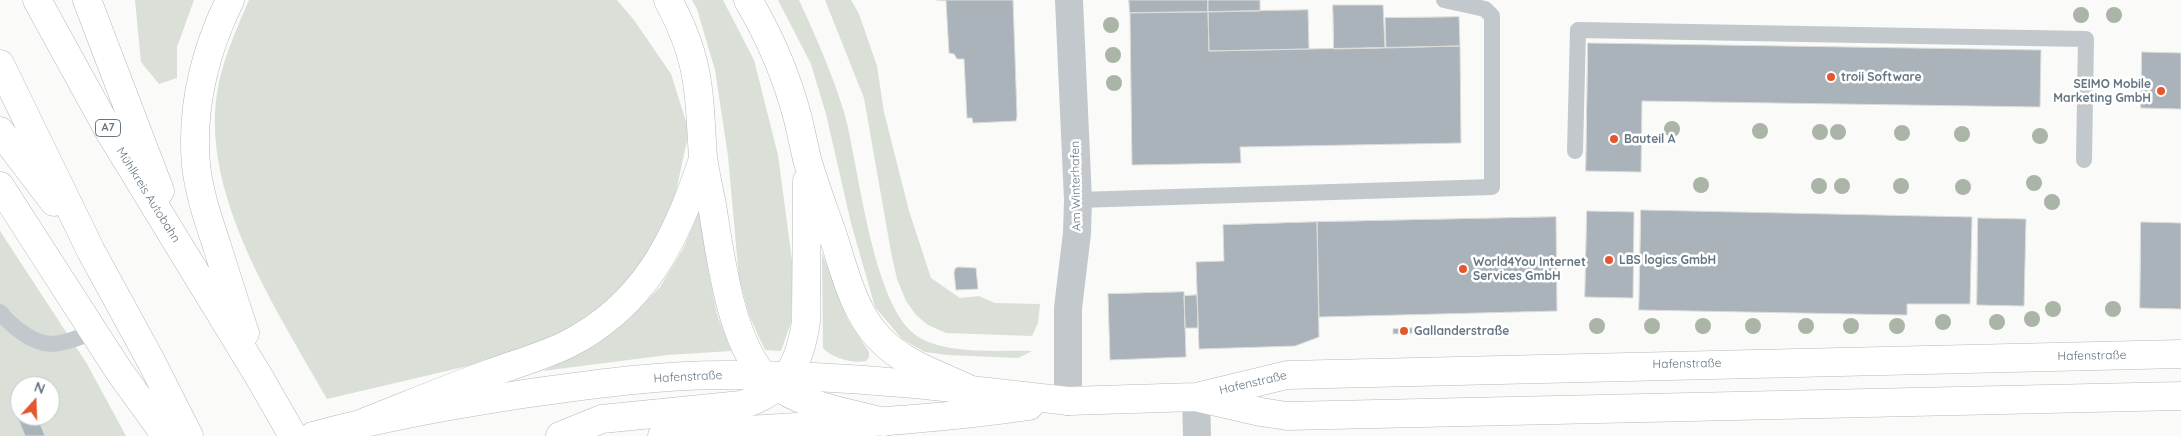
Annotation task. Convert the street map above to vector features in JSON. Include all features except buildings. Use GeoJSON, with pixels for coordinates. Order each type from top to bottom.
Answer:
{"type":"FeatureCollection","features":[{"type":"Feature","properties":{"kind":"main road","name":"Mühlkreis Autobahn"},"geometry":{"type":"LineString","coordinates":[[37,0],[109,131],[184,253],[239,334]]}},
{"type":"Feature","properties":{"kind":"main road"},"geometry":{"type":"LineString","coordinates":[[87,0],[184,253]]}},
{"type":"Feature","properties":{"kind":"main road"},"geometry":{"type":"LineString","coordinates":[[230,0],[209,48],[201,79],[197,108],[196,165],[203,204],[239,334],[258,374],[293,436]]}},
{"type":"Feature","properties":{"kind":"main road"},"geometry":{"type":"LineString","coordinates":[[668,0],[679,19],[690,48],[701,110],[703,158],[718,251],[733,314],[754,365],[776,379],[798,398],[884,422]]}},
{"type":"Feature","properties":{"kind":"main road"},"geometry":{"type":"LineString","coordinates":[[748,0],[774,50],[784,77],[798,118],[808,159],[856,301],[877,337],[889,348],[904,359],[971,390]]}},
{"type":"Feature","properties":{"kind":"main road"},"geometry":{"type":"LineString","coordinates":[[0,64],[91,251],[151,361],[189,436]]}},
{"type":"Feature","properties":{"kind":"main road"},"geometry":{"type":"LineString","coordinates":[[0,131],[91,251]]}},
{"type":"Feature","properties":{"kind":"main road"},"geometry":{"type":"LineString","coordinates":[[365,422],[491,372],[544,355],[588,332],[610,316],[641,285],[666,250],[689,201],[703,158]]}},
{"type":"Feature","properties":{"kind":"main road"},"geometry":{"type":"LineString","coordinates":[[560,436],[602,419],[741,405],[754,401],[800,354],[806,321],[808,159]]}},
{"type":"Feature","properties":{"kind":"main road"},"geometry":{"type":"LineString","coordinates":[[0,186],[119,371],[166,436]]}},
{"type":"Feature","properties":{"kind":"main road","name":"Hafenstraße"},"geometry":{"type":"LineString","coordinates":[[662,436],[744,433],[979,414],[1068,401],[1196,397],[1287,374],[2181,354]]}},
{"type":"Feature","properties":{"kind":"main road","name":"Hafenstraße"},"geometry":{"type":"LineString","coordinates":[[313,436],[365,422],[605,382],[688,375],[776,379],[850,379],[1068,401]]}},
{"type":"Feature","properties":{"kind":"main road","name":"Hafenstraße"},"geometry":{"type":"LineString","coordinates":[[1196,397],[1287,416],[2181,396]]}},
{"type":"Feature","properties":{"kind":"street","name":"Am Winterhafen"},"geometry":{"type":"LineString","coordinates":[[1068,401],[1068,308],[1077,233],[1078,200],[1069,0]]}},
{"type":"Feature","properties":{"kind":"street"},"geometry":{"type":"LineString","coordinates":[[1196,397],[1197,436]]}},
{"type":"Feature","properties":{"kind":"lane"},"geometry":{"type":"LineString","coordinates":[[1078,200],[1492,188],[1492,16],[1485,8],[1444,0]]}},
{"type":"Feature","properties":{"kind":"lane"},"geometry":{"type":"LineString","coordinates":[[1575,150],[1578,30],[2086,39],[2084,160]]}},
{"type":"Feature","properties":{"kind":"lane"},"geometry":{"type":"LineString","coordinates":[[0,312],[9,324],[43,343],[54,344],[94,332]]}},
{"type":"Feature","properties":{"kind":"shaded area"},"geometry":{"type":"Polygon","coordinates":[[[135,0],[194,0],[177,47],[177,78],[159,84],[141,62],[135,0]]]}},
{"type":"Feature","properties":{"kind":"shaded area"},"geometry":{"type":"Polygon","coordinates":[[[249,0],[617,0],[634,20],[671,74],[689,131],[674,201],[643,263],[602,309],[547,342],[472,365],[327,399],[266,291],[232,213],[221,172],[215,132],[217,93],[226,57],[249,0]]]}},
{"type":"Feature","properties":{"kind":"shaded area"},"geometry":{"type":"Polygon","coordinates":[[[692,0],[723,0],[754,60],[778,155],[793,268],[791,322],[781,351],[765,350],[749,315],[739,278],[728,156],[715,70],[697,9],[692,0]]]}},
{"type":"Feature","properties":{"kind":"shaded area"},"geometry":{"type":"Polygon","coordinates":[[[778,0],[799,0],[829,69],[850,136],[869,233],[878,266],[889,296],[902,320],[917,336],[942,346],[973,350],[1032,351],[1018,358],[947,355],[925,352],[902,339],[875,307],[851,223],[826,114],[811,64],[778,0]]]}},
{"type":"Feature","properties":{"kind":"shaded area"},"geometry":{"type":"Polygon","coordinates":[[[825,0],[851,0],[859,14],[877,66],[884,112],[909,211],[931,278],[960,298],[979,296],[995,303],[1040,304],[1038,323],[1032,336],[946,333],[928,325],[916,315],[906,301],[897,279],[891,252],[864,98],[825,0]]]}},
{"type":"Feature","properties":{"kind":"shaded area"},"geometry":{"type":"Polygon","coordinates":[[[701,207],[708,270],[717,314],[731,351],[667,355],[543,371],[594,346],[628,320],[660,287],[683,249],[701,207]]]}},
{"type":"Feature","properties":{"kind":"shaded area"},"geometry":{"type":"Polygon","coordinates":[[[0,231],[87,364],[126,436],[0,436],[0,231]]]}},
{"type":"Feature","properties":{"kind":"shaded area"},"geometry":{"type":"Polygon","coordinates":[[[822,253],[848,320],[869,352],[869,357],[866,361],[855,362],[843,359],[832,355],[823,348],[822,253]]]}},
{"type":"Feature","properties":{"kind":"place","name":"troii Software"},"geometry":{"type":"Point","coordinates":[1831,77]}},
{"type":"Feature","properties":{"kind":"place","name":"SEIMO Mobile Marketing GmbH"},"geometry":{"type":"Point","coordinates":[2161,91]}},
{"type":"Feature","properties":{"kind":"place","name":"Bauteil A"},"geometry":{"type":"Point","coordinates":[1614,139]}},
{"type":"Feature","properties":{"kind":"place","name":"LBS logics GmbH"},"geometry":{"type":"Point","coordinates":[1609,260]}},
{"type":"Feature","properties":{"kind":"place","name":"World4You Internet Services GmbH"},"geometry":{"type":"Point","coordinates":[1463,269]}},
{"type":"Feature","properties":{"kind":"place","name":"Gallanderstraße"},"geometry":{"type":"Point","coordinates":[1404,331]}}]}
